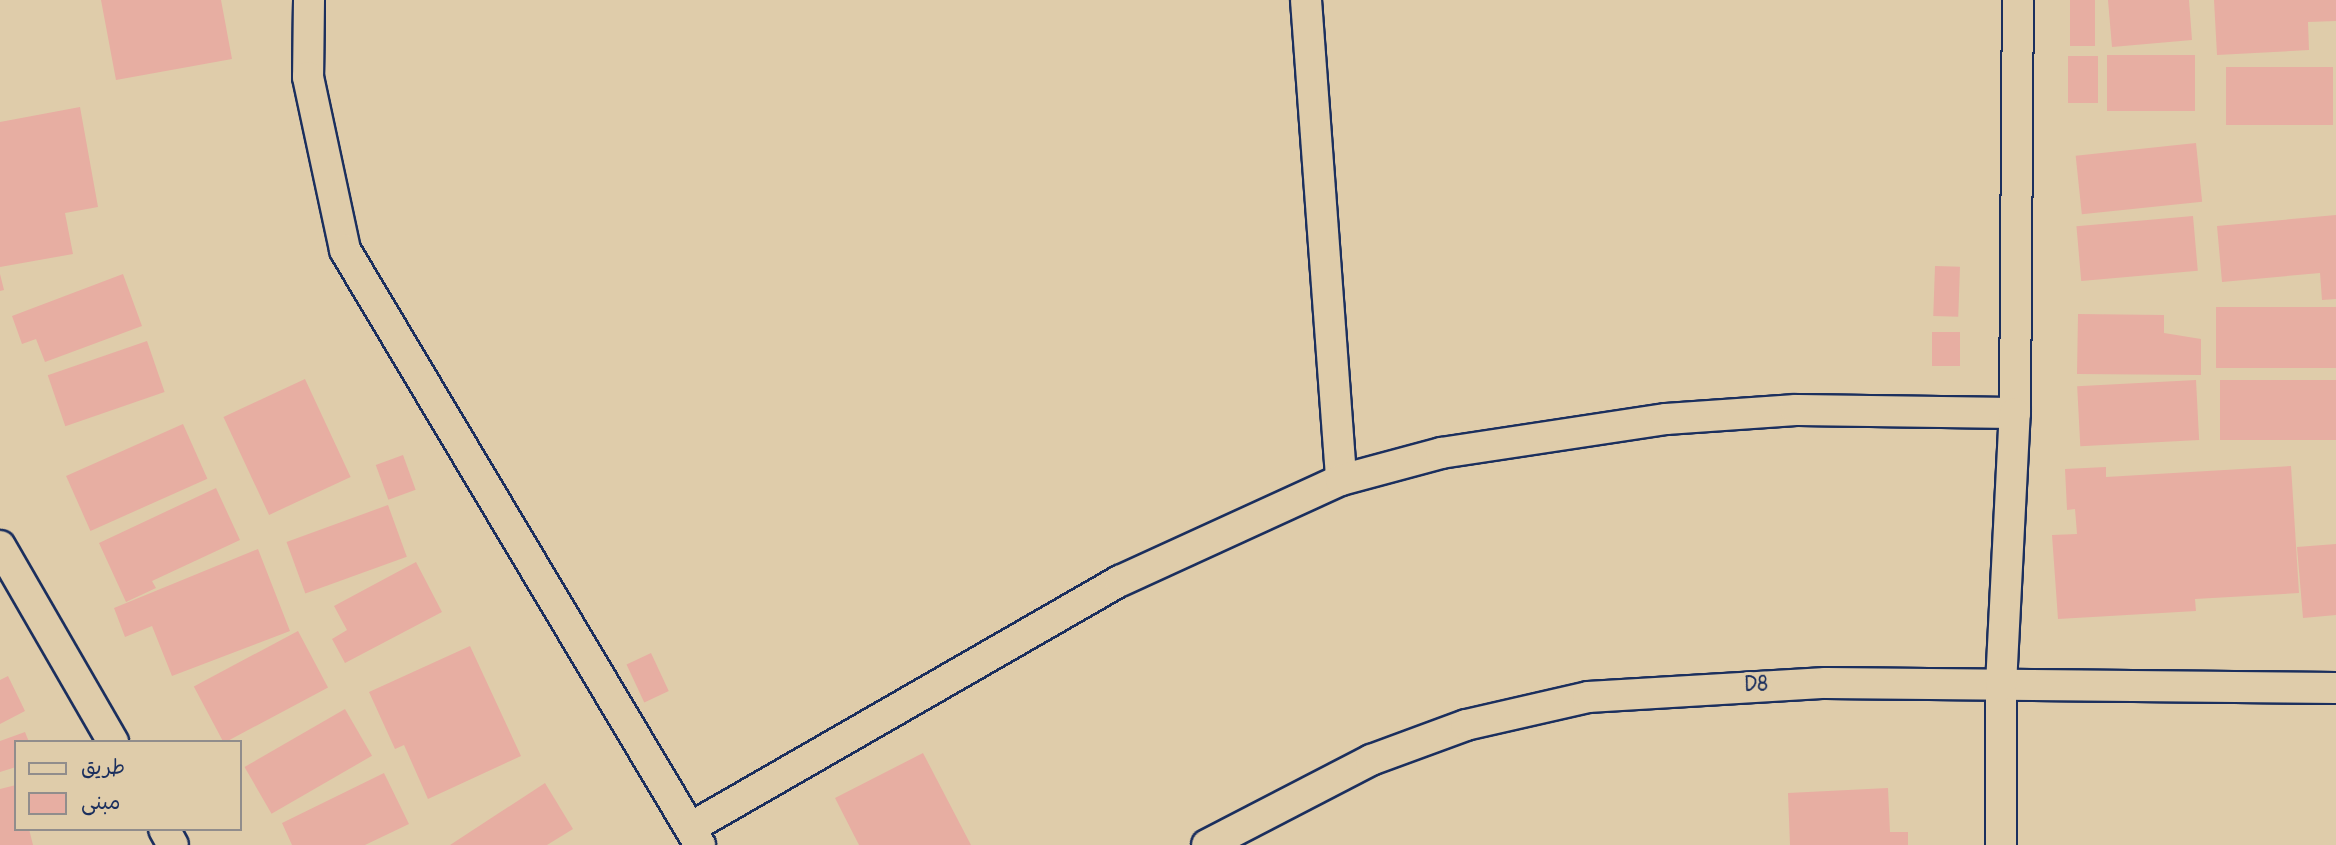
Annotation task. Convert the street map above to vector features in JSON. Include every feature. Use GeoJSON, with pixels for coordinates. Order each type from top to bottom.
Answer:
{"type":"FeatureCollection","features":[{"type":"Feature","properties":{"kind":"street"},"geometry":{"type":"LineString","coordinates":[[309,0],[308,77],[345,250],[695,837],[1121,580],[1341,480],[1441,453],[1666,419],[1796,410],[2015,413]]}},
{"type":"Feature","properties":{"kind":"street"},"geometry":{"type":"LineString","coordinates":[[1306,0],[1341,480]]}},
{"type":"Feature","properties":{"kind":"street"},"geometry":{"type":"LineString","coordinates":[[2001,845],[2001,685],[2015,413],[2018,0]]}},
{"type":"Feature","properties":{"kind":"street"},"geometry":{"type":"LineString","coordinates":[[1,553],[112,740]]}},
{"type":"Feature","properties":{"kind":"street","name":"D8"},"geometry":{"type":"LineString","coordinates":[[1207,845],[1371,760],[1466,725],[1588,697],[1703,686],[2336,688]]}},
{"type":"Feature","properties":{"kind":"building"},"geometry":{"type":"Polygon","coordinates":[[[101,0],[221,0],[232,59],[116,80],[101,0]]]}},
{"type":"Feature","properties":{"kind":"building"},"geometry":{"type":"Polygon","coordinates":[[[2070,0],[2095,0],[2095,46],[2070,46],[2070,0]]]}},
{"type":"Feature","properties":{"kind":"building"},"geometry":{"type":"Polygon","coordinates":[[[2108,0],[2189,0],[2192,40],[2112,47],[2108,0]]]}},
{"type":"Feature","properties":{"kind":"building"},"geometry":{"type":"Polygon","coordinates":[[[2214,0],[2336,0],[2336,21],[2308,22],[2309,50],[2217,55],[2214,0]]]}},
{"type":"Feature","properties":{"kind":"building"},"geometry":{"type":"Polygon","coordinates":[[[2107,55],[2195,55],[2195,111],[2107,111],[2107,55]]]}},
{"type":"Feature","properties":{"kind":"building"},"geometry":{"type":"Polygon","coordinates":[[[2068,56],[2098,56],[2098,103],[2068,103],[2068,56]]]}},
{"type":"Feature","properties":{"kind":"building"},"geometry":{"type":"Polygon","coordinates":[[[2226,67],[2333,67],[2333,125],[2226,125],[2226,67]]]}},
{"type":"Feature","properties":{"kind":"building"},"geometry":{"type":"Polygon","coordinates":[[[80,107],[98,207],[65,213],[73,254],[0,267],[0,122],[80,107]]]}},
{"type":"Feature","properties":{"kind":"building"},"geometry":{"type":"Polygon","coordinates":[[[2196,143],[2202,202],[2082,214],[2076,156],[2196,143]]]}},
{"type":"Feature","properties":{"kind":"building"},"geometry":{"type":"Polygon","coordinates":[[[2336,215],[2336,299],[2322,300],[2320,273],[2222,282],[2217,226],[2336,215]]]}},
{"type":"Feature","properties":{"kind":"building"},"geometry":{"type":"Polygon","coordinates":[[[2193,216],[2198,271],[2081,281],[2076,226],[2193,216]]]}},
{"type":"Feature","properties":{"kind":"building"},"geometry":{"type":"Polygon","coordinates":[[[1935,266],[1960,267],[1958,317],[1933,316],[1935,266]]]}},
{"type":"Feature","properties":{"kind":"building"},"geometry":{"type":"Polygon","coordinates":[[[0,274],[4,290],[0,291],[0,274]]]}},
{"type":"Feature","properties":{"kind":"building"},"geometry":{"type":"Polygon","coordinates":[[[123,274],[142,326],[45,362],[36,339],[22,344],[12,316],[123,274]]]}},
{"type":"Feature","properties":{"kind":"building"},"geometry":{"type":"Polygon","coordinates":[[[2216,307],[2336,307],[2336,368],[2216,368],[2216,307]]]}},
{"type":"Feature","properties":{"kind":"building"},"geometry":{"type":"Polygon","coordinates":[[[2078,314],[2164,315],[2164,333],[2201,339],[2201,375],[2077,374],[2078,314]]]}},
{"type":"Feature","properties":{"kind":"building"},"geometry":{"type":"Polygon","coordinates":[[[1932,332],[1960,332],[1960,366],[1932,366],[1932,332]]]}},
{"type":"Feature","properties":{"kind":"building"},"geometry":{"type":"Polygon","coordinates":[[[147,341],[165,392],[65,426],[48,375],[147,341]]]}},
{"type":"Feature","properties":{"kind":"building"},"geometry":{"type":"Polygon","coordinates":[[[305,379],[351,477],[269,515],[223,417],[305,379]]]}},
{"type":"Feature","properties":{"kind":"building"},"geometry":{"type":"Polygon","coordinates":[[[2196,380],[2199,440],[2080,446],[2077,386],[2196,380]]]}},
{"type":"Feature","properties":{"kind":"building"},"geometry":{"type":"Polygon","coordinates":[[[2220,380],[2336,380],[2336,440],[2220,440],[2220,380]]]}},
{"type":"Feature","properties":{"kind":"building"},"geometry":{"type":"Polygon","coordinates":[[[183,424],[207,479],[90,531],[66,476],[183,424]]]}},
{"type":"Feature","properties":{"kind":"building"},"geometry":{"type":"Polygon","coordinates":[[[403,455],[416,490],[388,500],[376,465],[403,455]]]}},
{"type":"Feature","properties":{"kind":"building"},"geometry":{"type":"Polygon","coordinates":[[[2291,466],[2299,593],[2195,599],[2196,611],[2058,619],[2052,535],[2077,534],[2075,509],[2067,510],[2065,469],[2106,467],[2106,477],[2291,466]]]}},
{"type":"Feature","properties":{"kind":"building"},"geometry":{"type":"Polygon","coordinates":[[[216,488],[240,540],[152,581],[156,588],[126,602],[99,543],[216,488]]]}},
{"type":"Feature","properties":{"kind":"building"},"geometry":{"type":"Polygon","coordinates":[[[388,505],[407,557],[305,594],[287,542],[388,505]]]}},
{"type":"Feature","properties":{"kind":"building"},"geometry":{"type":"Polygon","coordinates":[[[2336,544],[2336,615],[2303,618],[2297,547],[2336,544]]]}},
{"type":"Feature","properties":{"kind":"building"},"geometry":{"type":"Polygon","coordinates":[[[258,549],[290,631],[172,676],[152,626],[125,637],[114,608],[258,549]]]}},
{"type":"Feature","properties":{"kind":"building"},"geometry":{"type":"Polygon","coordinates":[[[416,562],[442,612],[345,663],[332,639],[347,630],[334,606],[416,562]]]}},
{"type":"Feature","properties":{"kind":"building"},"geometry":{"type":"Polygon","coordinates":[[[298,631],[328,688],[229,740],[222,740],[194,686],[298,631]]]}},
{"type":"Feature","properties":{"kind":"building"},"geometry":{"type":"Polygon","coordinates":[[[470,646],[521,756],[428,799],[404,745],[395,749],[369,692],[470,646]]]}},
{"type":"Feature","properties":{"kind":"building"},"geometry":{"type":"Polygon","coordinates":[[[651,653],[669,691],[644,702],[627,664],[651,653]]]}},
{"type":"Feature","properties":{"kind":"building"},"geometry":{"type":"Polygon","coordinates":[[[8,676],[25,711],[0,724],[0,680],[8,676]]]}},
{"type":"Feature","properties":{"kind":"building"},"geometry":{"type":"Polygon","coordinates":[[[345,709],[372,756],[272,814],[245,767],[345,709]]]}},
{"type":"Feature","properties":{"kind":"building"},"geometry":{"type":"Polygon","coordinates":[[[25,732],[28,740],[14,740],[14,768],[0,772],[0,741],[25,732]]]}},
{"type":"Feature","properties":{"kind":"building"},"geometry":{"type":"Polygon","coordinates":[[[923,753],[971,845],[859,845],[835,798],[923,753]]]}},
{"type":"Feature","properties":{"kind":"building"},"geometry":{"type":"Polygon","coordinates":[[[384,773],[409,824],[365,845],[292,845],[282,823],[384,773]]]}},
{"type":"Feature","properties":{"kind":"building"},"geometry":{"type":"Polygon","coordinates":[[[545,783],[573,829],[547,845],[450,845],[545,783]]]}},
{"type":"Feature","properties":{"kind":"building"},"geometry":{"type":"Polygon","coordinates":[[[14,786],[14,831],[30,831],[33,845],[0,845],[0,789],[14,786]]]}},
{"type":"Feature","properties":{"kind":"building"},"geometry":{"type":"Polygon","coordinates":[[[1888,788],[1890,832],[1908,832],[1908,845],[1790,845],[1788,793],[1888,788]]]}}]}
